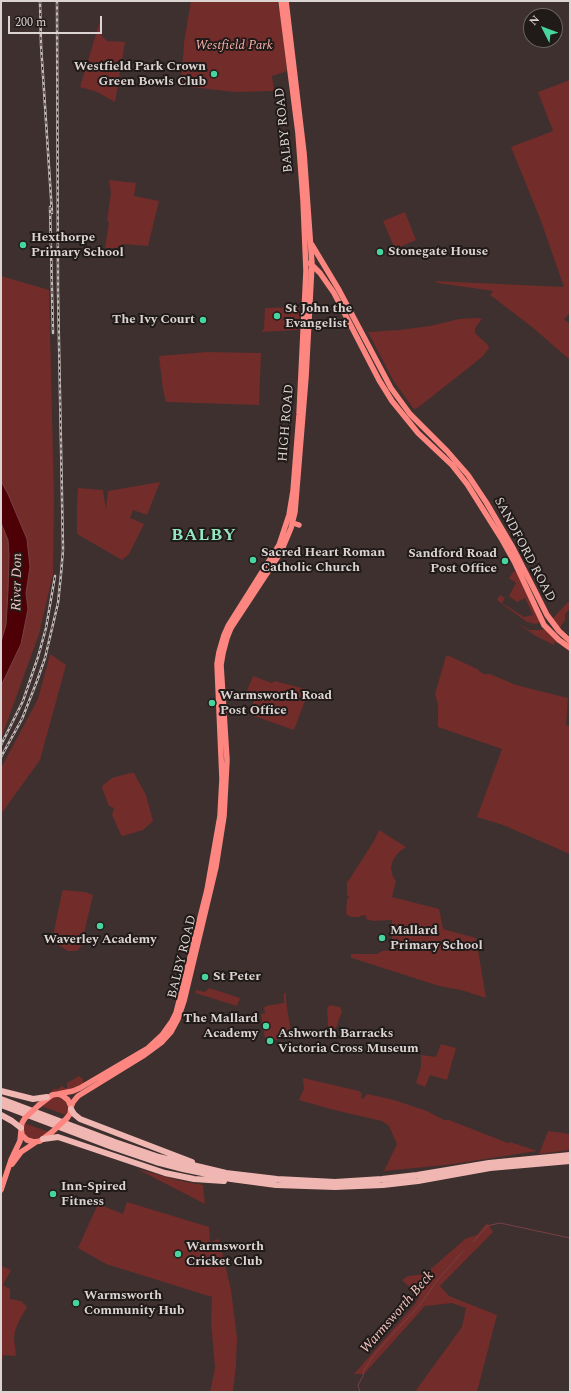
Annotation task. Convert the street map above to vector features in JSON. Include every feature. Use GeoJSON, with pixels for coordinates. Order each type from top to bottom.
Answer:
{"type":"FeatureCollection","features":[{"type":"Feature","properties":{"kind":"highway"},"geometry":{"type":"LineString","coordinates":[[1,1091],[33,1099],[47,1097]]}},
{"type":"Feature","properties":{"kind":"highway"},"geometry":{"type":"LineString","coordinates":[[1,1099],[159,1157],[263,1181]]}},
{"type":"Feature","properties":{"kind":"highway"},"geometry":{"type":"LineString","coordinates":[[1,1105],[156,1162],[204,1174],[308,1187],[364,1186],[418,1181],[510,1166],[570,1161]]}},
{"type":"Feature","properties":{"kind":"highway"},"geometry":{"type":"LineString","coordinates":[[71,1108],[74,1114],[80,1119],[191,1162],[263,1181]]}},
{"type":"Feature","properties":{"kind":"highway"},"geometry":{"type":"LineString","coordinates":[[1,1115],[12,1121],[21,1130]]}},
{"type":"Feature","properties":{"kind":"highway"},"geometry":{"type":"LineString","coordinates":[[40,1140],[53,1137],[61,1138],[151,1169],[176,1175],[235,1183],[263,1181],[309,1182],[376,1180],[502,1161],[570,1155]]}},
{"type":"Feature","properties":{"kind":"main road","name":"BALBY ROAD"},"geometry":{"type":"LineString","coordinates":[[281,1],[298,134],[308,241]]}},
{"type":"Feature","properties":{"kind":"main road","name":"BALBY ROAD"},"geometry":{"type":"LineString","coordinates":[[286,1],[304,153],[308,241],[304,258]]}},
{"type":"Feature","properties":{"kind":"main road","name":"HIGH ROAD"},"geometry":{"type":"LineString","coordinates":[[289,515],[293,491],[306,333],[311,297],[312,264],[308,241]]}},
{"type":"Feature","properties":{"kind":"main road","name":"SANDFORD ROAD"},"geometry":{"type":"LineString","coordinates":[[308,241],[342,295],[388,383],[404,407],[463,473],[480,498],[486,502],[519,560],[549,619],[544,624],[515,563],[481,506],[480,498]]}},
{"type":"Feature","properties":{"kind":"main road","name":"HIGH ROAD"},"geometry":{"type":"LineString","coordinates":[[298,485],[306,333],[304,258]]}},
{"type":"Feature","properties":{"kind":"main road"},"geometry":{"type":"LineString","coordinates":[[304,258],[322,275]]}},
{"type":"Feature","properties":{"kind":"main road"},"geometry":{"type":"LineString","coordinates":[[312,264],[316,263],[323,267],[328,273]]}},
{"type":"Feature","properties":{"kind":"main road"},"geometry":{"type":"LineString","coordinates":[[306,292],[308,288],[309,266],[312,264]]}},
{"type":"Feature","properties":{"kind":"main road"},"geometry":{"type":"LineString","coordinates":[[312,278],[316,274],[322,275]]}},
{"type":"Feature","properties":{"kind":"main road","name":"SANDFORD ROAD"},"geometry":{"type":"LineString","coordinates":[[322,275],[334,293],[379,380],[404,418],[418,433],[463,473]]}},
{"type":"Feature","properties":{"kind":"main road"},"geometry":{"type":"LineString","coordinates":[[375,359],[380,375],[379,380]]}},
{"type":"Feature","properties":{"kind":"main road"},"geometry":{"type":"LineString","coordinates":[[281,552],[279,549],[280,543],[289,515],[293,512],[298,485]]}},
{"type":"Feature","properties":{"kind":"main road"},"geometry":{"type":"LineString","coordinates":[[224,761],[221,665],[224,646],[232,628],[281,552],[288,538],[293,523],[298,485]]}},
{"type":"Feature","properties":{"kind":"main road"},"geometry":{"type":"LineString","coordinates":[[481,506],[486,502]]}},
{"type":"Feature","properties":{"kind":"main road"},"geometry":{"type":"LineString","coordinates":[[293,523],[299,525]]}},
{"type":"Feature","properties":{"kind":"main road"},"geometry":{"type":"LineString","coordinates":[[224,761],[217,664],[220,648],[228,626],[284,537],[289,526],[293,523]]}},
{"type":"Feature","properties":{"kind":"main road"},"geometry":{"type":"LineString","coordinates":[[549,619],[563,636],[570,641]]}},
{"type":"Feature","properties":{"kind":"main road"},"geometry":{"type":"LineString","coordinates":[[544,624],[559,640],[570,648]]}},
{"type":"Feature","properties":{"kind":"main road","name":"BALBY ROAD"},"geometry":{"type":"LineString","coordinates":[[47,1097],[80,1088],[148,1048],[162,1035],[172,1021],[182,992],[207,890],[220,816],[224,761]]}},
{"type":"Feature","properties":{"kind":"main road","name":"BALBY ROAD"},"geometry":{"type":"LineString","coordinates":[[40,1140],[52,1132],[67,1118],[73,1102],[78,1096],[154,1049],[167,1037],[178,1019],[216,867],[224,816],[224,761]]}},
{"type":"Feature","properties":{"kind":"main road"},"geometry":{"type":"LineString","coordinates":[[58,1094],[66,1097],[71,1108]]}},
{"type":"Feature","properties":{"kind":"main road"},"geometry":{"type":"LineString","coordinates":[[1,1190],[11,1160],[20,1141],[22,1122],[47,1097]]}},
{"type":"Feature","properties":{"kind":"main road"},"geometry":{"type":"LineString","coordinates":[[21,1130],[27,1140],[40,1140]]}},
{"type":"Feature","properties":{"kind":"main road"},"geometry":{"type":"LineString","coordinates":[[8,1172],[21,1152],[40,1140]]}},
{"type":"Feature","properties":{"kind":"green space","name":"Westfield Park"},"geometry":{"type":"Polygon","coordinates":[[[191,1],[277,1],[287,71],[272,76],[274,91],[235,92],[181,86],[184,43],[191,1]]]}},
{"type":"Feature","properties":{"kind":"green space"},"geometry":{"type":"Polygon","coordinates":[[[99,24],[102,24],[101,35],[107,41],[125,42],[115,102],[97,92],[80,87],[99,24]]]}},
{"type":"Feature","properties":{"kind":"green space"},"geometry":{"type":"Polygon","coordinates":[[[570,80],[570,313],[564,319],[570,324],[570,360],[532,327],[490,295],[493,291],[438,283],[435,281],[564,287],[541,221],[511,147],[553,131],[538,92],[570,80]]]}},
{"type":"Feature","properties":{"kind":"green space"},"geometry":{"type":"Polygon","coordinates":[[[109,180],[136,183],[134,196],[159,201],[148,246],[122,244],[121,248],[105,248],[111,193],[109,180]]]}},
{"type":"Feature","properties":{"kind":"green space"},"geometry":{"type":"Polygon","coordinates":[[[405,212],[416,240],[395,249],[383,221],[405,212]]]}},
{"type":"Feature","properties":{"kind":"green space"},"geometry":{"type":"Polygon","coordinates":[[[1,276],[49,290],[54,498],[53,574],[39,634],[1,739],[1,686],[21,644],[28,609],[26,593],[30,567],[1,482],[1,276]]]}},
{"type":"Feature","properties":{"kind":"green space"},"geometry":{"type":"Polygon","coordinates":[[[299,307],[299,328],[297,330],[262,332],[264,329],[265,308],[299,307]]]}},
{"type":"Feature","properties":{"kind":"green space"},"geometry":{"type":"Polygon","coordinates":[[[459,319],[482,319],[475,328],[475,333],[488,345],[489,348],[483,356],[467,369],[416,409],[413,408],[393,380],[368,332],[399,330],[430,326],[459,319]]]}},
{"type":"Feature","properties":{"kind":"green space"},"geometry":{"type":"Polygon","coordinates":[[[207,352],[261,353],[259,405],[166,402],[159,356],[207,352]]]}},
{"type":"Feature","properties":{"kind":"green space"},"geometry":{"type":"Polygon","coordinates":[[[160,482],[147,515],[133,510],[130,518],[144,524],[129,554],[122,560],[77,534],[78,488],[103,490],[106,509],[108,491],[160,482]]]}},
{"type":"Feature","properties":{"kind":"green space"},"geometry":{"type":"Polygon","coordinates":[[[1,523],[8,540],[9,555],[6,625],[1,642],[1,523]]]}},
{"type":"Feature","properties":{"kind":"green space"},"geometry":{"type":"Polygon","coordinates":[[[514,571],[518,573],[540,621],[539,623],[536,624],[527,622],[498,601],[497,599],[500,595],[505,598],[502,603],[524,617],[533,615],[525,598],[517,602],[509,596],[516,583],[509,578],[514,571]]]}},
{"type":"Feature","properties":{"kind":"green space"},"geometry":{"type":"Polygon","coordinates":[[[568,602],[570,602],[570,609],[565,614],[565,620],[559,629],[553,621],[553,618],[568,602]]]}},
{"type":"Feature","properties":{"kind":"green space"},"geometry":{"type":"Polygon","coordinates":[[[516,622],[529,630],[545,629],[561,644],[555,642],[554,645],[534,635],[516,622]]]}},
{"type":"Feature","properties":{"kind":"green space"},"geometry":{"type":"Polygon","coordinates":[[[50,654],[66,665],[40,760],[1,814],[1,768],[38,699],[50,654]]]}},
{"type":"Feature","properties":{"kind":"green space"},"geometry":{"type":"Polygon","coordinates":[[[446,656],[477,669],[483,674],[490,674],[516,685],[568,698],[566,725],[570,726],[570,854],[503,825],[477,817],[502,749],[438,727],[438,705],[435,694],[446,656]]]}},
{"type":"Feature","properties":{"kind":"green space"},"geometry":{"type":"Polygon","coordinates":[[[253,676],[272,683],[275,681],[309,690],[294,730],[251,715],[254,697],[246,693],[253,676]]]}},
{"type":"Feature","properties":{"kind":"green space"},"geometry":{"type":"Polygon","coordinates":[[[134,773],[146,795],[153,821],[143,830],[123,836],[121,835],[112,815],[114,808],[109,806],[102,788],[103,785],[112,778],[134,773]]]}},
{"type":"Feature","properties":{"kind":"green space","name":"Mallard Primary School"},"geometry":{"type":"Polygon","coordinates":[[[379,830],[406,847],[399,852],[393,860],[391,868],[393,877],[396,881],[392,897],[439,909],[443,929],[476,938],[486,998],[461,990],[439,986],[351,957],[351,954],[377,954],[382,951],[392,950],[392,920],[373,921],[366,919],[366,915],[351,917],[346,914],[347,899],[350,897],[347,896],[347,883],[374,841],[379,830]]]}},
{"type":"Feature","properties":{"kind":"green space"},"geometry":{"type":"Polygon","coordinates":[[[63,890],[85,892],[93,895],[81,946],[78,950],[74,951],[68,951],[52,941],[63,890]]]}},
{"type":"Feature","properties":{"kind":"green space"},"geometry":{"type":"Polygon","coordinates":[[[209,988],[240,998],[237,1006],[195,993],[196,990],[205,992],[209,988]]]}},
{"type":"Feature","properties":{"kind":"green space"},"geometry":{"type":"Polygon","coordinates":[[[284,993],[286,993],[292,1039],[289,1038],[268,1041],[267,1037],[265,1038],[261,1014],[265,1013],[264,1008],[266,1006],[284,1003],[284,993]]]}},
{"type":"Feature","properties":{"kind":"green space"},"geometry":{"type":"Polygon","coordinates":[[[330,1005],[340,1007],[342,1011],[336,1028],[333,1031],[328,1027],[327,1008],[330,1005]]]}},
{"type":"Feature","properties":{"kind":"green space"},"geometry":{"type":"Polygon","coordinates":[[[441,1044],[456,1048],[447,1080],[430,1075],[425,1087],[416,1083],[421,1067],[421,1055],[436,1057],[441,1044]]]}},
{"type":"Feature","properties":{"kind":"green space"},"geometry":{"type":"Polygon","coordinates":[[[79,1076],[83,1079],[83,1084],[65,1091],[51,1092],[53,1089],[58,1089],[62,1086],[67,1088],[67,1083],[79,1076]]]}},
{"type":"Feature","properties":{"kind":"green space"},"geometry":{"type":"Polygon","coordinates":[[[303,1078],[359,1091],[362,1094],[361,1098],[363,1099],[367,1094],[394,1100],[427,1111],[444,1120],[449,1120],[508,1143],[510,1142],[537,1151],[446,1165],[384,1171],[397,1144],[389,1126],[382,1121],[299,1100],[304,1089],[303,1078]]]}},
{"type":"Feature","properties":{"kind":"green space"},"geometry":{"type":"Polygon","coordinates":[[[51,1097],[58,1097],[66,1102],[68,1109],[66,1115],[41,1106],[51,1097]]]}},
{"type":"Feature","properties":{"kind":"green space"},"geometry":{"type":"Polygon","coordinates":[[[24,1123],[49,1132],[36,1140],[30,1139],[23,1131],[24,1123]]]}},
{"type":"Feature","properties":{"kind":"green space"},"geometry":{"type":"Polygon","coordinates":[[[548,1131],[570,1134],[570,1150],[539,1154],[548,1131]]]}},
{"type":"Feature","properties":{"kind":"green space"},"geometry":{"type":"Polygon","coordinates":[[[137,1169],[181,1181],[203,1185],[205,1204],[137,1169]]]}},
{"type":"Feature","properties":{"kind":"green space"},"geometry":{"type":"Polygon","coordinates":[[[127,1202],[209,1227],[210,1242],[219,1239],[231,1290],[237,1337],[233,1392],[210,1392],[215,1368],[211,1322],[212,1297],[106,1264],[78,1248],[98,1204],[123,1214],[127,1202]]]}},
{"type":"Feature","properties":{"kind":"green space"},"geometry":{"type":"Polygon","coordinates":[[[487,1223],[493,1232],[440,1286],[449,1296],[497,1315],[477,1392],[420,1392],[416,1390],[462,1327],[466,1308],[452,1303],[425,1306],[364,1374],[354,1374],[415,1304],[419,1297],[402,1280],[408,1276],[425,1274],[465,1239],[477,1235],[487,1223]]]}},
{"type":"Feature","properties":{"kind":"green space"},"geometry":{"type":"Polygon","coordinates":[[[1,1266],[11,1270],[3,1285],[10,1289],[10,1299],[21,1301],[27,1307],[15,1331],[14,1338],[16,1356],[3,1355],[2,1360],[1,1360],[1,1266]]]}},
{"type":"Feature","properties":{"kind":"water","name":"River Don"},"geometry":{"type":"Polygon","coordinates":[[[1,481],[27,539],[30,567],[26,593],[28,609],[21,644],[1,686],[1,642],[6,625],[9,555],[8,540],[1,523],[1,481]]]}},
{"type":"Feature","properties":{"kind":"waterway","name":"Warmsworth Beck"},"geometry":{"type":"LineString","coordinates":[[473,1242],[487,1226],[500,1223],[570,1238]]}},
{"type":"Feature","properties":{"kind":"waterway","name":"Warmsworth Beck"},"geometry":{"type":"LineString","coordinates":[[360,1392],[358,1385],[363,1376],[364,1370],[377,1351],[420,1305],[436,1282],[463,1251]]}},
{"type":"Feature","properties":{"kind":"railway"},"geometry":{"type":"LineString","coordinates":[[40,1],[41,45],[52,213]]}},
{"type":"Feature","properties":{"kind":"railway"},"geometry":{"type":"LineString","coordinates":[[1,757],[22,719],[45,658],[58,603],[63,550],[58,291],[57,1]]}},
{"type":"Feature","properties":{"kind":"railway"},"geometry":{"type":"LineString","coordinates":[[50,207],[53,333]]}},
{"type":"Feature","properties":{"kind":"railway"},"geometry":{"type":"LineString","coordinates":[[1,745],[23,701],[38,657],[46,628],[55,576]]}},
{"type":"Feature","properties":{"kind":"place","name":"Westfield Park Crown Green Bowls Club"},"geometry":{"type":"Point","coordinates":[214,74]}},
{"type":"Feature","properties":{"kind":"place","name":"Hexthorpe Primary School"},"geometry":{"type":"Point","coordinates":[23,245]}},
{"type":"Feature","properties":{"kind":"place","name":"Stonegate House"},"geometry":{"type":"Point","coordinates":[380,252]}},
{"type":"Feature","properties":{"kind":"place","name":"St John the Evangelist"},"geometry":{"type":"Point","coordinates":[277,316]}},
{"type":"Feature","properties":{"kind":"place","name":"The Ivy Court"},"geometry":{"type":"Point","coordinates":[203,320]}},
{"type":"Feature","properties":{"kind":"place","name":"Sacred Heart Roman Catholic Church"},"geometry":{"type":"Point","coordinates":[253,560]}},
{"type":"Feature","properties":{"kind":"place","name":"Sandford Road Post Office"},"geometry":{"type":"Point","coordinates":[505,561]}},
{"type":"Feature","properties":{"kind":"place","name":"Warmsworth Road Post Office"},"geometry":{"type":"Point","coordinates":[212,703]}},
{"type":"Feature","properties":{"kind":"place","name":"Waverley Academy"},"geometry":{"type":"Point","coordinates":[100,926]}},
{"type":"Feature","properties":{"kind":"place","name":"Mallard Primary School"},"geometry":{"type":"Point","coordinates":[382,938]}},
{"type":"Feature","properties":{"kind":"place","name":"St Peter"},"geometry":{"type":"Point","coordinates":[205,977]}},
{"type":"Feature","properties":{"kind":"place","name":"The Mallard Academy"},"geometry":{"type":"Point","coordinates":[266,1026]}},
{"type":"Feature","properties":{"kind":"place","name":"Ashworth Barracks Victoria Cross Museum"},"geometry":{"type":"Point","coordinates":[270,1041]}},
{"type":"Feature","properties":{"kind":"place","name":"Inn-Spired Fitness"},"geometry":{"type":"Point","coordinates":[53,1194]}},
{"type":"Feature","properties":{"kind":"place","name":"Warmsworth Cricket Club"},"geometry":{"type":"Point","coordinates":[178,1254]}},
{"type":"Feature","properties":{"kind":"place","name":"Warmsworth Community Hub"},"geometry":{"type":"Point","coordinates":[76,1303]}},
{"type":"Feature","properties":{"kind":"district","name":"BALBY"},"geometry":{"type":"Point","coordinates":[204,537]}}]}
